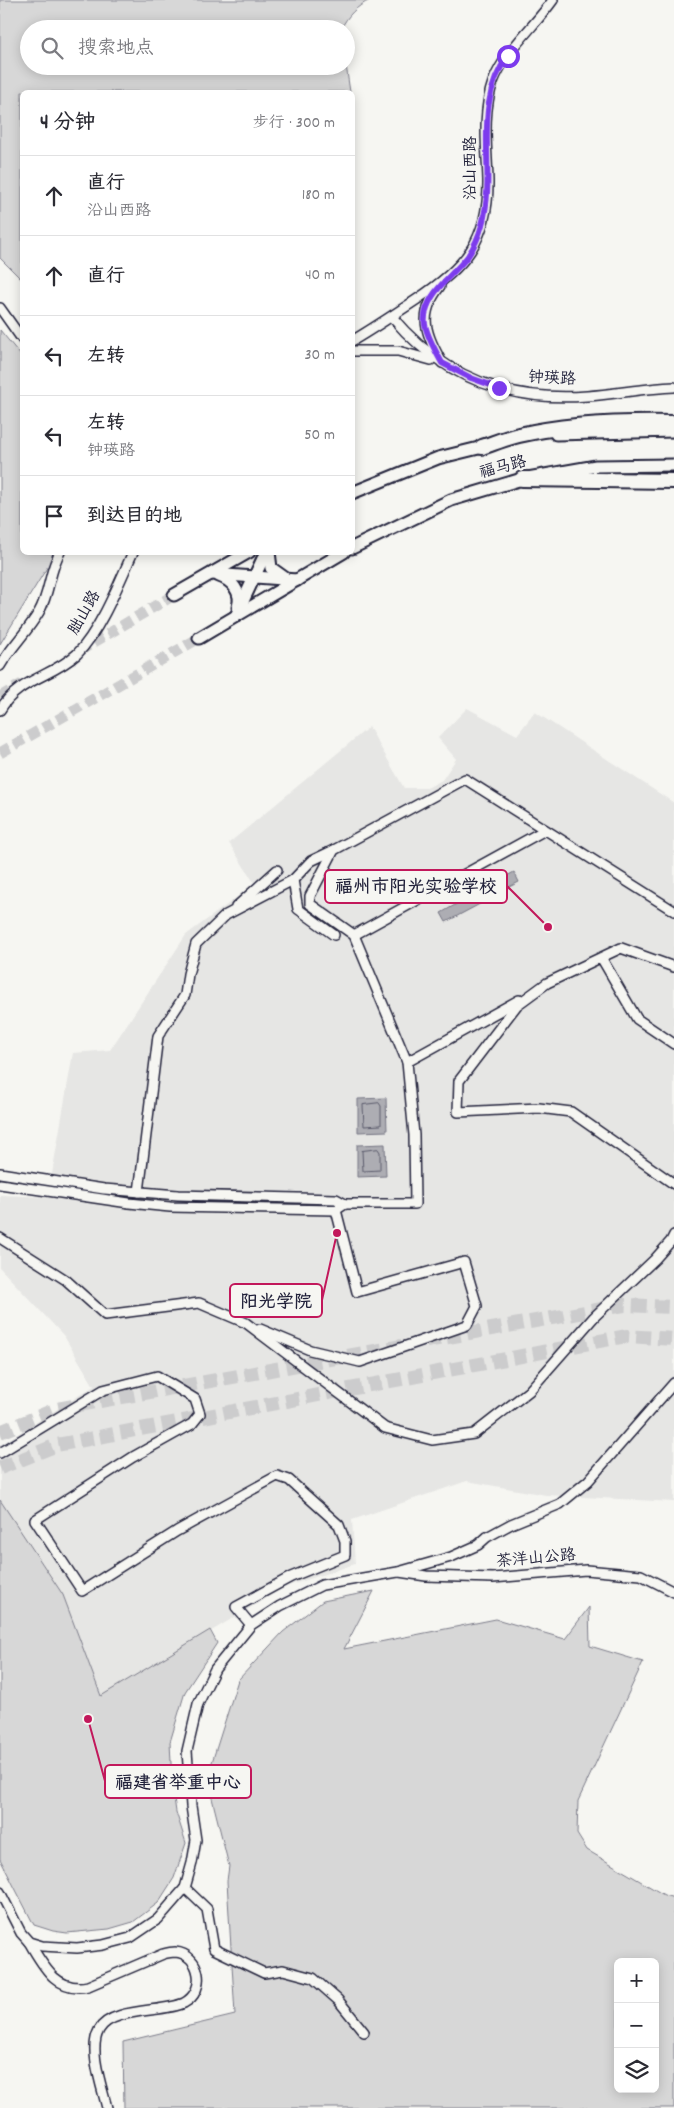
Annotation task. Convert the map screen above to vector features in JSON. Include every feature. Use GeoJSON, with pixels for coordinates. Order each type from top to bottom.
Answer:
{"type":"FeatureCollection","features":[{"type":"Feature","properties":{"kind":"highway"},"geometry":{"type":"LineString","coordinates":[[482,447],[519,435],[569,428],[674,422]]}},
{"type":"Feature","properties":{"kind":"highway"},"geometry":{"type":"LineString","coordinates":[[522,478],[674,481]]}},
{"type":"Feature","properties":{"kind":"main road","name":"福马路"},"geometry":{"type":"LineString","coordinates":[[355,493],[438,458],[482,447],[556,434],[674,431]]}},
{"type":"Feature","properties":{"kind":"main road","name":"福马路"},"geometry":{"type":"LineString","coordinates":[[355,547],[451,500],[522,478],[596,466],[674,465]]}},
{"type":"Feature","properties":{"kind":"main road"},"geometry":{"type":"LineString","coordinates":[[174,595],[244,555]]}},
{"type":"Feature","properties":{"kind":"main road"},"geometry":{"type":"LineString","coordinates":[[236,616],[265,555]]}},
{"type":"Feature","properties":{"kind":"main road"},"geometry":{"type":"LineString","coordinates":[[268,555],[271,568],[282,577],[297,580]]}},
{"type":"Feature","properties":{"kind":"main road"},"geometry":{"type":"LineString","coordinates":[[198,638],[339,555]]}},
{"type":"Feature","properties":{"kind":"main road"},"geometry":{"type":"LineString","coordinates":[[212,574],[297,580]]}},
{"type":"Feature","properties":{"kind":"main road"},"geometry":{"type":"LineString","coordinates":[[212,574],[227,578],[236,589],[240,602],[236,616]]}},
{"type":"Feature","properties":{"kind":"street","name":"沿山西路"},"geometry":{"type":"LineString","coordinates":[[392,317],[445,280],[468,256],[478,239],[482,226],[488,185],[487,110],[493,83],[508,56],[553,0]]}},
{"type":"Feature","properties":{"kind":"street"},"geometry":{"type":"LineString","coordinates":[[442,363],[425,323],[429,304],[445,280]]}},
{"type":"Feature","properties":{"kind":"street"},"geometry":{"type":"LineString","coordinates":[[0,308],[20,337]]}},
{"type":"Feature","properties":{"kind":"street"},"geometry":{"type":"LineString","coordinates":[[355,339],[392,317]]}},
{"type":"Feature","properties":{"kind":"street","name":"钟瑛路"},"geometry":{"type":"LineString","coordinates":[[392,317],[420,347],[442,363],[471,378],[499,388],[535,395],[588,396],[674,387]]}},
{"type":"Feature","properties":{"kind":"street"},"geometry":{"type":"LineString","coordinates":[[355,351],[398,351],[442,363]]}},
{"type":"Feature","properties":{"kind":"street"},"geometry":{"type":"LineString","coordinates":[[0,666],[39,612],[52,569],[59,555]]}},
{"type":"Feature","properties":{"kind":"street","name":"胐山路"},"geometry":{"type":"LineString","coordinates":[[0,710],[12,694],[64,664],[86,644],[131,555]]}},
{"type":"Feature","properties":{"kind":"street"},"geometry":{"type":"LineString","coordinates":[[226,915],[293,880],[311,861],[465,780],[674,911]]}},
{"type":"Feature","properties":{"kind":"street"},"geometry":{"type":"LineString","coordinates":[[354,935],[545,830]]}},
{"type":"Feature","properties":{"kind":"street"},"geometry":{"type":"LineString","coordinates":[[0,1173],[75,1185],[178,1195],[336,1199],[345,1204],[415,1204],[414,1135],[407,1062],[354,935],[310,904],[310,896],[334,850]]}},
{"type":"Feature","properties":{"kind":"street"},"geometry":{"type":"LineString","coordinates":[[139,1192],[158,1036],[185,995],[196,944],[277,870]]}},
{"type":"Feature","properties":{"kind":"street"},"geometry":{"type":"LineString","coordinates":[[293,880],[298,909],[334,935]]}},
{"type":"Feature","properties":{"kind":"street"},"geometry":{"type":"LineString","coordinates":[[407,1062],[547,983],[602,959],[621,948],[674,967]]}},
{"type":"Feature","properties":{"kind":"street"},"geometry":{"type":"LineString","coordinates":[[602,959],[637,1019],[674,1044]]}},
{"type":"Feature","properties":{"kind":"street"},"geometry":{"type":"LineString","coordinates":[[547,983],[517,1005],[459,1081],[458,1112],[539,1108],[571,1112],[674,1184]]}},
{"type":"Feature","properties":{"kind":"street"},"geometry":{"type":"LineString","coordinates":[[0,1184],[129,1203],[180,1207],[336,1210],[345,1204]]}},
{"type":"Feature","properties":{"kind":"street"},"geometry":{"type":"LineString","coordinates":[[73,1195],[75,1185]]}},
{"type":"Feature","properties":{"kind":"street"},"geometry":{"type":"LineString","coordinates":[[178,1195],[180,1207]]}},
{"type":"Feature","properties":{"kind":"street"},"geometry":{"type":"LineString","coordinates":[[0,1238],[66,1280],[105,1314],[199,1303],[310,1350],[360,1362],[467,1324],[477,1306],[464,1262],[357,1292],[336,1210]]}},
{"type":"Feature","properties":{"kind":"street"},"geometry":{"type":"LineString","coordinates":[[246,1323],[385,1428],[432,1440],[474,1434],[529,1391],[594,1317],[655,1259],[674,1235]]}},
{"type":"Feature","properties":{"kind":"street"},"geometry":{"type":"LineString","coordinates":[[0,1453],[103,1390],[157,1376],[195,1399],[200,1414],[192,1424],[133,1457],[35,1520],[82,1591],[177,1531],[277,1476],[289,1480],[339,1525],[345,1541],[345,1555],[291,1577],[236,1607],[251,1625]]}},
{"type":"Feature","properties":{"kind":"street"},"geometry":{"type":"LineString","coordinates":[[30,1942],[42,1946],[77,1948],[103,1945],[130,1938],[158,1919],[185,1888],[196,1840],[191,1806],[187,1751],[198,1704],[215,1669],[251,1625],[280,1606],[322,1585],[398,1572],[451,1557],[478,1544],[511,1524],[560,1504],[570,1498],[588,1481],[674,1383]]}},
{"type":"Feature","properties":{"kind":"street","name":"茶洋山公路"},"geometry":{"type":"LineString","coordinates":[[398,1572],[426,1576],[493,1578],[586,1570],[641,1575],[674,1592]]}},
{"type":"Feature","properties":{"kind":"street"},"geometry":{"type":"LineString","coordinates":[[185,1888],[206,1909],[214,1949],[264,1973],[283,1970],[313,1978],[338,2000],[364,2032]]}},
{"type":"Feature","properties":{"kind":"street"},"geometry":{"type":"LineString","coordinates":[[0,1892],[21,1933],[30,1942],[45,1969],[56,1980],[68,1986],[79,1988],[88,1986],[164,1954],[175,1952],[188,1956],[196,1966],[200,1979],[196,1991],[184,2003],[109,2018],[100,2027],[94,2048],[106,2108]]}},
{"type":"Feature","properties":{"kind":"shaded area"},"geometry":{"type":"Polygon","coordinates":[[[0,0],[370,0],[361,5],[346,20],[20,20],[20,75],[347,75],[350,90],[20,90],[20,278],[0,258],[0,0]]]}},
{"type":"Feature","properties":{"kind":"shaded area"},"geometry":{"type":"Polygon","coordinates":[[[0,330],[20,355],[20,555],[55,555],[0,644],[0,330]]]}},
{"type":"Feature","properties":{"kind":"shaded area"},"geometry":{"type":"Polygon","coordinates":[[[467,708],[517,735],[535,712],[674,803],[674,1502],[546,1495],[467,1481],[352,1520],[355,1564],[285,1587],[101,1697],[63,1595],[0,1500],[0,1445],[94,1386],[64,1336],[0,1268],[0,1195],[48,1197],[73,1053],[110,1050],[186,935],[255,884],[229,843],[369,727],[404,788],[427,788],[442,780],[456,759],[438,738],[467,708]]]}},
{"type":"Feature","properties":{"kind":"shaded area"},"geometry":{"type":"Polygon","coordinates":[[[0,1500],[63,1595],[101,1696],[210,1630],[217,1643],[185,1692],[170,1742],[172,1784],[176,1812],[186,1843],[174,1878],[158,1903],[133,1922],[109,1929],[67,1933],[34,1925],[0,1859],[0,1500]]]}},
{"type":"Feature","properties":{"kind":"shaded area"},"geometry":{"type":"Polygon","coordinates":[[[374,1591],[344,1649],[496,1619],[565,1639],[589,1607],[590,1646],[643,1662],[578,1801],[577,1834],[587,1850],[664,1895],[674,1898],[674,2108],[124,2108],[123,2042],[235,2015],[227,1881],[229,1866],[207,1778],[238,1680],[283,1632],[323,1601],[374,1591]]]}},
{"type":"Feature","properties":{"kind":"water"},"geometry":{"type":"Polygon","coordinates":[[[514,872],[519,882],[501,891],[496,882],[514,872]]]}},
{"type":"Feature","properties":{"kind":"water"},"geometry":{"type":"Polygon","coordinates":[[[488,886],[493,897],[446,922],[441,913],[488,886]]]}},
{"type":"Feature","properties":{"kind":"water"},"geometry":{"type":"Polygon","coordinates":[[[386,1098],[387,1131],[358,1132],[358,1099],[386,1098]]]}},
{"type":"Feature","properties":{"kind":"water"},"geometry":{"type":"Polygon","coordinates":[[[385,1144],[386,1176],[357,1177],[357,1145],[385,1144]]]}},
{"type":"Feature","properties":{"kind":"tunnel"},"geometry":{"type":"LineString","coordinates":[[79,651],[174,595]]}},
{"type":"Feature","properties":{"kind":"tunnel"},"geometry":{"type":"LineString","coordinates":[[0,753],[199,638]]}},
{"type":"Feature","properties":{"kind":"tunnel"},"geometry":{"type":"LineString","coordinates":[[0,697],[22,684]]}},
{"type":"Feature","properties":{"kind":"tunnel"},"geometry":{"type":"LineString","coordinates":[[426,1341],[624,1305],[674,1307]]}},
{"type":"Feature","properties":{"kind":"tunnel"},"geometry":{"type":"LineString","coordinates":[[0,1468],[57,1445],[626,1336],[674,1339]]}},
{"type":"Feature","properties":{"kind":"tunnel"},"geometry":{"type":"LineString","coordinates":[[0,1432],[57,1409],[402,1346]]}},
{"type":"Feature","properties":{"kind":"place","name":"福州市阳光实验学校"},"geometry":{"type":"Point","coordinates":[548,927]}},
{"type":"Feature","properties":{"kind":"place","name":"阳光学院"},"geometry":{"type":"Point","coordinates":[337,1233]}},
{"type":"Feature","properties":{"kind":"place","name":"福建省举重中心"},"geometry":{"type":"Point","coordinates":[88,1719]}},
{"type":"Feature","properties":{"kind":"route"},"geometry":{"type":"LineString","coordinates":[[499,388],[471,378],[442,363],[425,323],[429,304],[435,292],[468,256],[478,239],[487,202],[487,104],[495,76],[508,56]]}}]}
